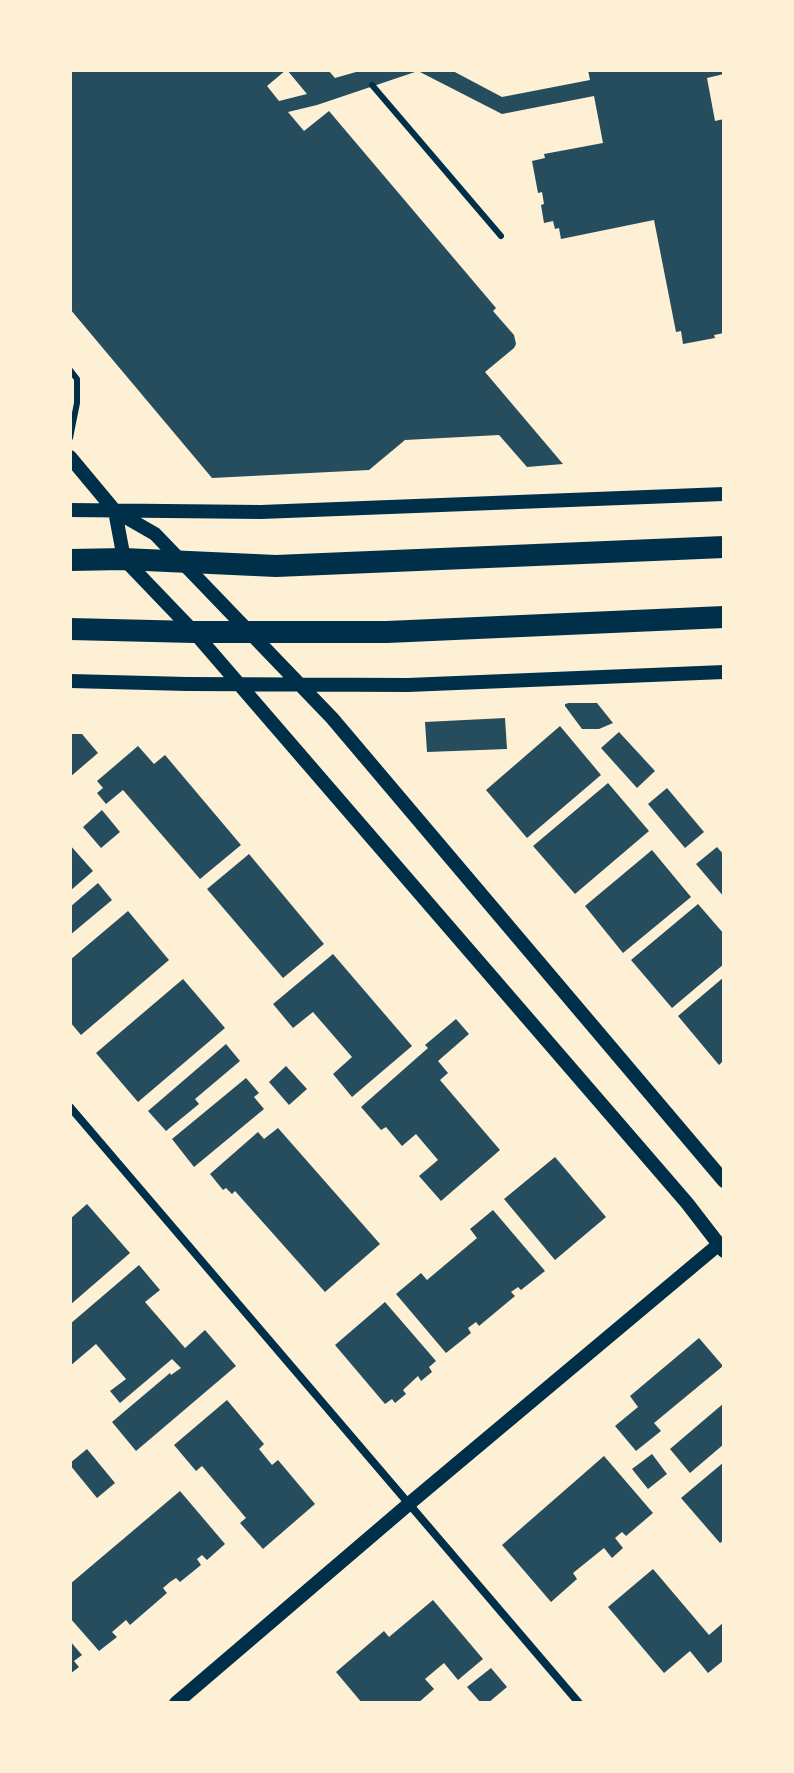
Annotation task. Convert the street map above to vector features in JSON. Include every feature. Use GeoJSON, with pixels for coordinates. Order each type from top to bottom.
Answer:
{"type":"FeatureCollection","features":[{"type":"Feature","properties":{"kind":"highway"},"geometry":{"type":"LineString","coordinates":[[70,560],[124,559],[276,566],[724,547]]}},
{"type":"Feature","properties":{"kind":"highway"},"geometry":{"type":"LineString","coordinates":[[70,629],[387,632],[724,617]]}},
{"type":"Feature","properties":{"kind":"street"},"geometry":{"type":"LineString","coordinates":[[70,457],[115,511],[155,534],[332,718],[724,1181]]}},
{"type":"Feature","properties":{"kind":"street"},"geometry":{"type":"LineString","coordinates":[[70,510],[261,512],[724,494]]}},
{"type":"Feature","properties":{"kind":"street"},"geometry":{"type":"LineString","coordinates":[[115,511],[124,559],[194,632],[722,1245],[410,1503],[176,1703]]}},
{"type":"Feature","properties":{"kind":"street"},"geometry":{"type":"LineString","coordinates":[[70,681],[408,685],[724,672]]}},
{"type":"Feature","properties":{"kind":"street"},"geometry":{"type":"LineString","coordinates":[[70,1107],[579,1703]]}},
{"type":"Feature","properties":{"kind":"lane"},"geometry":{"type":"LineString","coordinates":[[372,85],[501,236]]}},
{"type":"Feature","properties":{"kind":"lane"},"geometry":{"type":"LineString","coordinates":[[70,370],[77,379],[77,403],[70,438]]}},
{"type":"Feature","properties":{"kind":"building"},"geometry":{"type":"Polygon","coordinates":[[[70,70],[286,70],[267,86],[279,101],[307,94],[287,70],[328,70],[335,78],[363,70],[451,70],[502,97],[590,80],[588,70],[724,70],[724,74],[707,78],[715,121],[724,119],[724,333],[714,335],[715,338],[683,344],[681,331],[676,332],[654,220],[561,239],[559,228],[555,229],[553,221],[544,223],[542,192],[538,193],[532,161],[545,158],[544,154],[603,143],[594,96],[502,114],[418,71],[288,112],[304,131],[329,111],[496,308],[493,311],[514,335],[516,344],[485,372],[563,464],[527,467],[499,435],[405,440],[369,470],[212,478],[70,309],[70,70]]]}},
{"type":"Feature","properties":{"kind":"building"},"geometry":{"type":"Polygon","coordinates":[[[569,703],[597,703],[613,723],[599,729],[582,729],[565,706],[569,703]]]}},
{"type":"Feature","properties":{"kind":"building"},"geometry":{"type":"Polygon","coordinates":[[[505,718],[507,749],[427,752],[425,722],[505,718]]]}},
{"type":"Feature","properties":{"kind":"building"},"geometry":{"type":"Polygon","coordinates":[[[560,726],[601,775],[527,838],[486,790],[560,726]]]}},
{"type":"Feature","properties":{"kind":"building"},"geometry":{"type":"Polygon","coordinates":[[[619,732],[655,771],[637,788],[601,748],[619,732]]]}},
{"type":"Feature","properties":{"kind":"building"},"geometry":{"type":"Polygon","coordinates":[[[70,734],[82,734],[98,753],[70,777],[70,734]]]}},
{"type":"Feature","properties":{"kind":"building"},"geometry":{"type":"Polygon","coordinates":[[[138,746],[154,764],[165,755],[241,845],[200,879],[123,790],[106,804],[97,793],[103,788],[97,781],[138,746]]]}},
{"type":"Feature","properties":{"kind":"building"},"geometry":{"type":"Polygon","coordinates":[[[608,783],[649,831],[575,894],[533,846],[608,783]]]}},
{"type":"Feature","properties":{"kind":"building"},"geometry":{"type":"Polygon","coordinates":[[[667,788],[704,832],[685,848],[648,804],[667,788]]]}},
{"type":"Feature","properties":{"kind":"building"},"geometry":{"type":"Polygon","coordinates":[[[102,810],[120,832],[101,848],[83,827],[102,810]]]}},
{"type":"Feature","properties":{"kind":"building"},"geometry":{"type":"Polygon","coordinates":[[[70,845],[93,871],[70,891],[70,845]]]}},
{"type":"Feature","properties":{"kind":"building"},"geometry":{"type":"Polygon","coordinates":[[[717,847],[724,855],[724,897],[696,864],[717,847]]]}},
{"type":"Feature","properties":{"kind":"building"},"geometry":{"type":"Polygon","coordinates":[[[652,850],[691,897],[623,953],[585,906],[652,850]]]}},
{"type":"Feature","properties":{"kind":"building"},"geometry":{"type":"Polygon","coordinates":[[[249,854],[324,944],[283,978],[207,889],[249,854]]]}},
{"type":"Feature","properties":{"kind":"building"},"geometry":{"type":"Polygon","coordinates":[[[98,883],[112,900],[70,935],[70,907],[98,883]]]}},
{"type":"Feature","properties":{"kind":"building"},"geometry":{"type":"Polygon","coordinates":[[[698,904],[724,934],[724,964],[672,1008],[631,960],[698,904]]]}},
{"type":"Feature","properties":{"kind":"building"},"geometry":{"type":"Polygon","coordinates":[[[128,911],[169,960],[81,1035],[70,1022],[70,960],[128,911]]]}},
{"type":"Feature","properties":{"kind":"building"},"geometry":{"type":"Polygon","coordinates":[[[333,954],[412,1046],[352,1097],[333,1074],[352,1057],[313,1012],[293,1028],[273,1004],[333,954]]]}},
{"type":"Feature","properties":{"kind":"building"},"geometry":{"type":"Polygon","coordinates":[[[724,977],[724,1060],[719,1065],[678,1016],[724,977]]]}},
{"type":"Feature","properties":{"kind":"building"},"geometry":{"type":"Polygon","coordinates":[[[183,979],[225,1028],[138,1102],[96,1053],[183,979]]]}},
{"type":"Feature","properties":{"kind":"building"},"geometry":{"type":"Polygon","coordinates":[[[456,1019],[469,1034],[438,1061],[448,1073],[440,1080],[500,1150],[441,1201],[419,1176],[438,1160],[416,1134],[402,1146],[386,1127],[381,1130],[361,1107],[456,1019]]]}},
{"type":"Feature","properties":{"kind":"building"},"geometry":{"type":"Polygon","coordinates":[[[226,1044],[240,1061],[195,1099],[199,1104],[166,1131],[148,1111],[226,1044]]]}},
{"type":"Feature","properties":{"kind":"building"},"geometry":{"type":"Polygon","coordinates":[[[286,1066],[307,1089],[289,1105],[269,1082],[286,1066]]]}},
{"type":"Feature","properties":{"kind":"building"},"geometry":{"type":"Polygon","coordinates":[[[246,1078],[259,1093],[254,1097],[264,1109],[194,1167],[172,1139],[246,1078]]]}},
{"type":"Feature","properties":{"kind":"building"},"geometry":{"type":"Polygon","coordinates":[[[278,1128],[380,1244],[325,1292],[235,1191],[232,1194],[226,1188],[223,1190],[210,1174],[258,1132],[264,1139],[278,1128]]]}},
{"type":"Feature","properties":{"kind":"building"},"geometry":{"type":"Polygon","coordinates":[[[555,1157],[606,1217],[555,1260],[504,1199],[555,1157]]]}},
{"type":"Feature","properties":{"kind":"building"},"geometry":{"type":"Polygon","coordinates":[[[87,1204],[130,1253],[70,1305],[70,1219],[87,1204]]]}},
{"type":"Feature","properties":{"kind":"building"},"geometry":{"type":"Polygon","coordinates":[[[493,1210],[545,1271],[521,1290],[518,1287],[511,1292],[515,1296],[479,1326],[476,1322],[468,1328],[471,1333],[446,1353],[396,1294],[421,1273],[427,1280],[477,1238],[470,1229],[493,1210]]]}},
{"type":"Feature","properties":{"kind":"building"},"geometry":{"type":"Polygon","coordinates":[[[139,1265],[160,1290],[145,1302],[185,1348],[205,1330],[236,1366],[136,1451],[112,1422],[170,1373],[181,1368],[172,1359],[120,1403],[110,1391],[126,1379],[96,1344],[70,1366],[70,1324],[139,1265]]]}},
{"type":"Feature","properties":{"kind":"building"},"geometry":{"type":"Polygon","coordinates":[[[385,1302],[436,1361],[429,1367],[432,1372],[421,1381],[418,1376],[403,1390],[406,1394],[395,1403],[392,1399],[385,1404],[335,1345],[385,1302]]]}},
{"type":"Feature","properties":{"kind":"building"},"geometry":{"type":"Polygon","coordinates":[[[699,1338],[723,1366],[654,1423],[661,1431],[636,1451],[615,1426],[638,1407],[630,1396],[699,1338]]]}},
{"type":"Feature","properties":{"kind":"building"},"geometry":{"type":"Polygon","coordinates":[[[227,1400],[264,1444],[259,1449],[272,1465],[278,1460],[315,1504],[263,1549],[240,1523],[246,1518],[202,1466],[196,1471],[174,1445],[227,1400]]]}},
{"type":"Feature","properties":{"kind":"building"},"geometry":{"type":"Polygon","coordinates":[[[724,1403],[724,1444],[690,1473],[670,1449],[724,1403]]]}},
{"type":"Feature","properties":{"kind":"building"},"geometry":{"type":"Polygon","coordinates":[[[87,1449],[115,1483],[97,1498],[70,1465],[87,1449]]]}},
{"type":"Feature","properties":{"kind":"building"},"geometry":{"type":"Polygon","coordinates":[[[652,1454],[667,1474],[648,1489],[632,1469],[652,1454]]]}},
{"type":"Feature","properties":{"kind":"building"},"geometry":{"type":"Polygon","coordinates":[[[604,1456],[653,1513],[626,1536],[622,1532],[615,1538],[623,1548],[612,1558],[604,1548],[573,1573],[577,1579],[551,1602],[502,1545],[604,1456]]]}},
{"type":"Feature","properties":{"kind":"building"},"geometry":{"type":"Polygon","coordinates":[[[724,1462],[724,1540],[720,1543],[681,1498],[724,1462]]]}},
{"type":"Feature","properties":{"kind":"building"},"geometry":{"type":"Polygon","coordinates":[[[180,1491],[225,1544],[207,1560],[202,1555],[197,1559],[201,1565],[180,1582],[176,1578],[170,1582],[163,1588],[167,1593],[130,1625],[126,1620],[112,1632],[117,1637],[99,1651],[70,1618],[70,1584],[180,1491]]]}},
{"type":"Feature","properties":{"kind":"building"},"geometry":{"type":"Polygon","coordinates":[[[653,1569],[709,1635],[724,1622],[724,1660],[708,1673],[690,1651],[664,1673],[608,1607],[653,1569]]]}},
{"type":"Feature","properties":{"kind":"building"},"geometry":{"type":"Polygon","coordinates":[[[433,1600],[483,1659],[458,1680],[444,1663],[425,1679],[434,1689],[418,1703],[362,1703],[336,1672],[384,1631],[389,1637],[433,1600]]]}},
{"type":"Feature","properties":{"kind":"building"},"geometry":{"type":"Polygon","coordinates":[[[70,1641],[82,1655],[74,1661],[79,1667],[70,1674],[70,1641]]]}},
{"type":"Feature","properties":{"kind":"building"},"geometry":{"type":"Polygon","coordinates":[[[491,1668],[507,1687],[488,1703],[481,1703],[467,1687],[491,1668]]]}}]}
